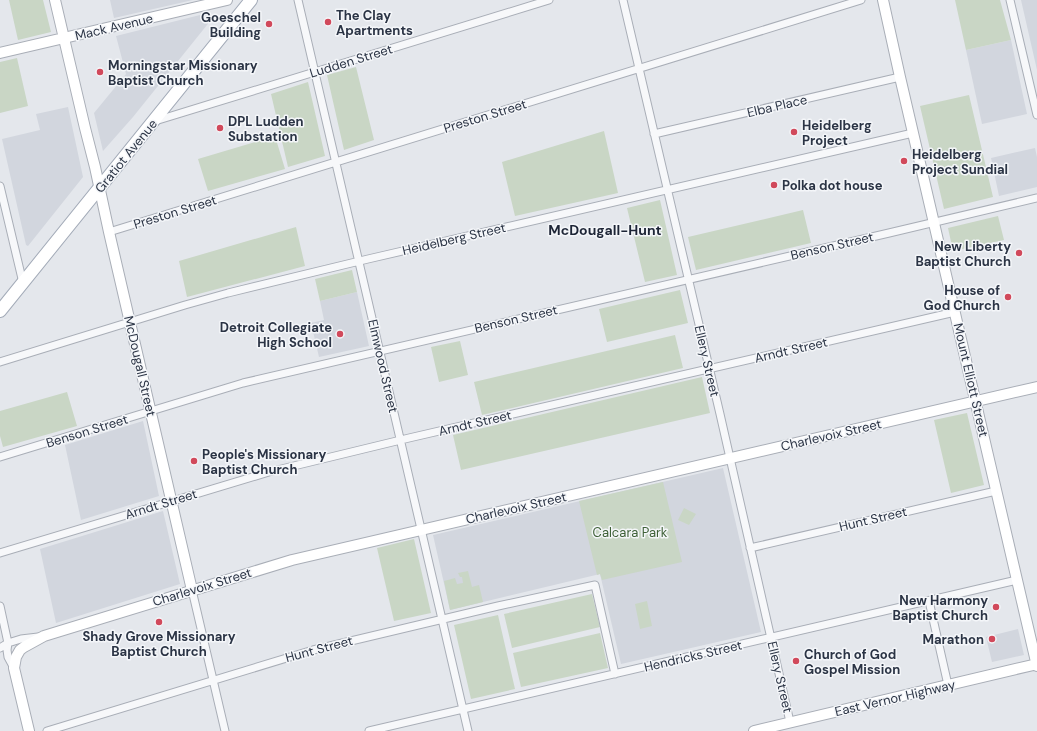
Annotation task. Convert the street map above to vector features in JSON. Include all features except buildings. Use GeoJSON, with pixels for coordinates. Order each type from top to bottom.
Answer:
{"type":"FeatureCollection","features":[{"type":"Feature","properties":{"kind":"main road","name":"Gratiot Avenue"},"geometry":{"type":"LineString","coordinates":[[0,311],[251,0]]}},
{"type":"Feature","properties":{"kind":"street","name":"McDougall Street"},"geometry":{"type":"LineString","coordinates":[[55,0],[100,188],[150,411],[225,731]]}},
{"type":"Feature","properties":{"kind":"street","name":"Mack Avenue"},"geometry":{"type":"LineString","coordinates":[[0,53],[223,0]]}},
{"type":"Feature","properties":{"kind":"street","name":"Elmwood Street"},"geometry":{"type":"LineString","coordinates":[[298,0],[468,731]]}},
{"type":"Feature","properties":{"kind":"street","name":"Ludden Street"},"geometry":{"type":"LineString","coordinates":[[153,122],[549,0]]}},
{"type":"Feature","properties":{"kind":"street","name":"Ellery Street"},"geometry":{"type":"LineString","coordinates":[[622,0],[708,369],[720,414],[790,722]]}},
{"type":"Feature","properties":{"kind":"street","name":"Preston Street"},"geometry":{"type":"LineString","coordinates":[[109,232],[861,0]]}},
{"type":"Feature","properties":{"kind":"street","name":"Mount Elliott Street"},"geometry":{"type":"LineString","coordinates":[[883,0],[1037,665]]}},
{"type":"Feature","properties":{"kind":"street"},"geometry":{"type":"LineString","coordinates":[[1010,0],[1037,115]]}},
{"type":"Feature","properties":{"kind":"street","name":"Elba Place"},"geometry":{"type":"LineString","coordinates":[[654,134],[900,77]]}},
{"type":"Feature","properties":{"kind":"street","name":"Heidelberg Street"},"geometry":{"type":"LineString","coordinates":[[0,362],[228,294],[358,261],[913,133]]}},
{"type":"Feature","properties":{"kind":"street"},"geometry":{"type":"LineString","coordinates":[[0,186],[23,283]]}},
{"type":"Feature","properties":{"kind":"street","name":"Benson Street"},"geometry":{"type":"LineString","coordinates":[[0,457],[243,383],[1037,198]]}},
{"type":"Feature","properties":{"kind":"street","name":"Arndt Street"},"geometry":{"type":"LineString","coordinates":[[0,554],[269,472],[400,440],[955,312]]}},
{"type":"Feature","properties":{"kind":"street","name":"Charlevoix Street"},"geometry":{"type":"LineString","coordinates":[[0,648],[8,643],[21,639],[44,636],[292,560],[1037,387]]}},
{"type":"Feature","properties":{"kind":"street","name":"Hunt Street"},"geometry":{"type":"LineString","coordinates":[[750,548],[996,491]]}},
{"type":"Feature","properties":{"kind":"street","name":"Hendricks Street"},"geometry":{"type":"LineString","coordinates":[[369,731],[1017,580]]}},
{"type":"Feature","properties":{"kind":"street","name":"Hunt Street"},"geometry":{"type":"LineString","coordinates":[[47,731],[313,650],[442,619],[596,585],[615,674]]}},
{"type":"Feature","properties":{"kind":"street"},"geometry":{"type":"LineString","coordinates":[[929,601],[948,685]]}},
{"type":"Feature","properties":{"kind":"street"},"geometry":{"type":"LineString","coordinates":[[0,606],[8,643],[8,658],[14,668],[29,731]]}},
{"type":"Feature","properties":{"kind":"street"},"geometry":{"type":"LineString","coordinates":[[14,668],[16,658],[20,650],[44,636]]}},
{"type":"Feature","properties":{"kind":"street","name":"East Vernor Highway"},"geometry":{"type":"LineString","coordinates":[[754,731],[1037,665]]}},
{"type":"Feature","properties":{"kind":"shaded area"},"geometry":{"type":"Polygon","coordinates":[[[110,0],[193,0],[114,18],[110,0]]]}},
{"type":"Feature","properties":{"kind":"shaded area"},"geometry":{"type":"Polygon","coordinates":[[[1021,0],[1037,0],[1037,70],[1021,0]]]}},
{"type":"Feature","properties":{"kind":"shaded area"},"geometry":{"type":"Polygon","coordinates":[[[208,13],[211,20],[133,117],[103,151],[94,113],[126,74],[116,36],[208,13]]]}},
{"type":"Feature","properties":{"kind":"shaded area"},"geometry":{"type":"Polygon","coordinates":[[[1011,40],[1027,114],[982,124],[966,50],[1011,40]]]}},
{"type":"Feature","properties":{"kind":"shaded area"},"geometry":{"type":"Polygon","coordinates":[[[68,107],[83,177],[28,246],[26,245],[2,139],[40,130],[36,114],[68,107]]]}},
{"type":"Feature","properties":{"kind":"shaded area"},"geometry":{"type":"Polygon","coordinates":[[[1035,148],[1037,157],[1037,187],[999,196],[991,158],[1035,148]]]}},
{"type":"Feature","properties":{"kind":"shaded area","name":"Detroit Collegiate High School"},"geometry":{"type":"Polygon","coordinates":[[[357,292],[369,346],[319,357],[311,323],[324,320],[320,301],[357,292]]]}},
{"type":"Feature","properties":{"kind":"shaded area"},"geometry":{"type":"Polygon","coordinates":[[[143,421],[159,496],[81,520],[65,445],[143,421]]]}},
{"type":"Feature","properties":{"kind":"shaded area"},"geometry":{"type":"Polygon","coordinates":[[[723,468],[761,632],[621,664],[600,574],[450,610],[433,535],[723,468]]]}},
{"type":"Feature","properties":{"kind":"shaded area"},"geometry":{"type":"Polygon","coordinates":[[[163,511],[180,584],[56,623],[40,549],[163,511]]]}},
{"type":"Feature","properties":{"kind":"shaded area"},"geometry":{"type":"Polygon","coordinates":[[[1018,629],[1024,655],[992,662],[986,637],[1018,629]]]}},
{"type":"Feature","properties":{"kind":"green space"},"geometry":{"type":"Polygon","coordinates":[[[9,0],[43,0],[51,32],[18,40],[9,0]]]}},
{"type":"Feature","properties":{"kind":"green space"},"geometry":{"type":"Polygon","coordinates":[[[955,0],[1000,0],[1011,40],[966,50],[955,0]]]}},
{"type":"Feature","properties":{"kind":"green space"},"geometry":{"type":"Polygon","coordinates":[[[17,58],[28,106],[0,113],[0,62],[17,58]]]}},
{"type":"Feature","properties":{"kind":"green space"},"geometry":{"type":"Polygon","coordinates":[[[356,67],[374,140],[344,150],[327,75],[356,67]]]}},
{"type":"Feature","properties":{"kind":"green space"},"geometry":{"type":"Polygon","coordinates":[[[308,82],[325,156],[288,167],[271,94],[308,82]]]}},
{"type":"Feature","properties":{"kind":"green space"},"geometry":{"type":"Polygon","coordinates":[[[969,95],[993,197],[944,209],[920,106],[969,95]]]}},
{"type":"Feature","properties":{"kind":"green space"},"geometry":{"type":"Polygon","coordinates":[[[604,131],[618,193],[515,216],[502,162],[604,131]]]}},
{"type":"Feature","properties":{"kind":"green space"},"geometry":{"type":"Polygon","coordinates":[[[275,136],[285,169],[208,191],[198,159],[275,136]]]}},
{"type":"Feature","properties":{"kind":"green space"},"geometry":{"type":"Polygon","coordinates":[[[660,200],[677,275],[645,282],[627,208],[660,200]]]}},
{"type":"Feature","properties":{"kind":"green space"},"geometry":{"type":"Polygon","coordinates":[[[803,210],[811,243],[696,270],[688,237],[803,210]]]}},
{"type":"Feature","properties":{"kind":"green space"},"geometry":{"type":"Polygon","coordinates":[[[998,216],[1004,240],[953,251],[948,228],[998,216]]]}},
{"type":"Feature","properties":{"kind":"green space"},"geometry":{"type":"Polygon","coordinates":[[[296,227],[305,266],[187,297],[179,261],[296,227]]]}},
{"type":"Feature","properties":{"kind":"green space"},"geometry":{"type":"Polygon","coordinates":[[[352,270],[357,292],[320,301],[315,279],[352,270]]]}},
{"type":"Feature","properties":{"kind":"green space"},"geometry":{"type":"Polygon","coordinates":[[[680,290],[688,323],[607,342],[599,309],[680,290]]]}},
{"type":"Feature","properties":{"kind":"green space"},"geometry":{"type":"Polygon","coordinates":[[[675,335],[683,368],[482,415],[474,382],[675,335]]]}},
{"type":"Feature","properties":{"kind":"green space"},"geometry":{"type":"Polygon","coordinates":[[[460,341],[468,375],[439,382],[431,347],[460,341]]]}},
{"type":"Feature","properties":{"kind":"green space"},"geometry":{"type":"Polygon","coordinates":[[[702,377],[710,413],[461,470],[453,435],[702,377]]]}},
{"type":"Feature","properties":{"kind":"green space"},"geometry":{"type":"Polygon","coordinates":[[[67,392],[77,426],[3,447],[0,436],[0,411],[67,392]]]}},
{"type":"Feature","properties":{"kind":"green space"},"geometry":{"type":"Polygon","coordinates":[[[967,413],[984,485],[951,493],[934,420],[967,413]]]}},
{"type":"Feature","properties":{"kind":"green space","name":"Calcara Park"},"geometry":{"type":"Polygon","coordinates":[[[663,482],[682,562],[602,580],[600,574],[597,575],[579,501],[663,482]]]}},
{"type":"Feature","properties":{"kind":"green space"},"geometry":{"type":"Polygon","coordinates":[[[684,508],[696,514],[689,525],[678,520],[684,508]]]}},
{"type":"Feature","properties":{"kind":"green space"},"geometry":{"type":"Polygon","coordinates":[[[414,539],[431,613],[394,621],[377,548],[414,539]]]}},
{"type":"Feature","properties":{"kind":"green space"},"geometry":{"type":"Polygon","coordinates":[[[468,571],[472,587],[479,585],[483,602],[450,610],[444,581],[455,578],[457,584],[463,583],[462,577],[460,577],[458,573],[468,571]]]}},
{"type":"Feature","properties":{"kind":"green space"},"geometry":{"type":"Polygon","coordinates":[[[592,594],[600,627],[512,648],[504,614],[592,594]]]}},
{"type":"Feature","properties":{"kind":"green space"},"geometry":{"type":"Polygon","coordinates":[[[647,601],[652,626],[640,629],[635,604],[647,601]]]}},
{"type":"Feature","properties":{"kind":"green space"},"geometry":{"type":"Polygon","coordinates":[[[498,615],[515,689],[471,699],[454,625],[498,615]]]}},
{"type":"Feature","properties":{"kind":"green space"},"geometry":{"type":"Polygon","coordinates":[[[600,633],[608,668],[521,687],[513,653],[600,633]]]}},
{"type":"Feature","properties":{"kind":"place","name":"The Clay Apartments"},"geometry":{"type":"Point","coordinates":[328,22]}},
{"type":"Feature","properties":{"kind":"place","name":"Goeschel Building"},"geometry":{"type":"Point","coordinates":[269,24]}},
{"type":"Feature","properties":{"kind":"place","name":"Morningstar Missionary Baptist Church"},"geometry":{"type":"Point","coordinates":[100,72]}},
{"type":"Feature","properties":{"kind":"place","name":"DPL Ludden Substation"},"geometry":{"type":"Point","coordinates":[220,128]}},
{"type":"Feature","properties":{"kind":"place","name":"Heidelberg Project"},"geometry":{"type":"Point","coordinates":[794,132]}},
{"type":"Feature","properties":{"kind":"place","name":"Heidelberg Project Sundial"},"geometry":{"type":"Point","coordinates":[904,161]}},
{"type":"Feature","properties":{"kind":"place","name":"Polka dot house"},"geometry":{"type":"Point","coordinates":[774,185]}},
{"type":"Feature","properties":{"kind":"place","name":"New Liberty Baptist Church"},"geometry":{"type":"Point","coordinates":[1019,253]}},
{"type":"Feature","properties":{"kind":"place","name":"House of God Church"},"geometry":{"type":"Point","coordinates":[1008,297]}},
{"type":"Feature","properties":{"kind":"place","name":"Detroit Collegiate High School"},"geometry":{"type":"Point","coordinates":[340,334]}},
{"type":"Feature","properties":{"kind":"place","name":"People's Missionary Baptist Church"},"geometry":{"type":"Point","coordinates":[194,461]}},
{"type":"Feature","properties":{"kind":"place","name":"New Harmony Baptist Church"},"geometry":{"type":"Point","coordinates":[996,607]}},
{"type":"Feature","properties":{"kind":"place","name":"Shady Grove Missionary Baptist Church"},"geometry":{"type":"Point","coordinates":[159,622]}},
{"type":"Feature","properties":{"kind":"place","name":"Marathon"},"geometry":{"type":"Point","coordinates":[992,639]}},
{"type":"Feature","properties":{"kind":"place","name":"Church of God Gospel Mission"},"geometry":{"type":"Point","coordinates":[796,661]}},
{"type":"Feature","properties":{"kind":"district","name":"McDougall-Hunt"},"geometry":{"type":"Point","coordinates":[605,230]}}]}
